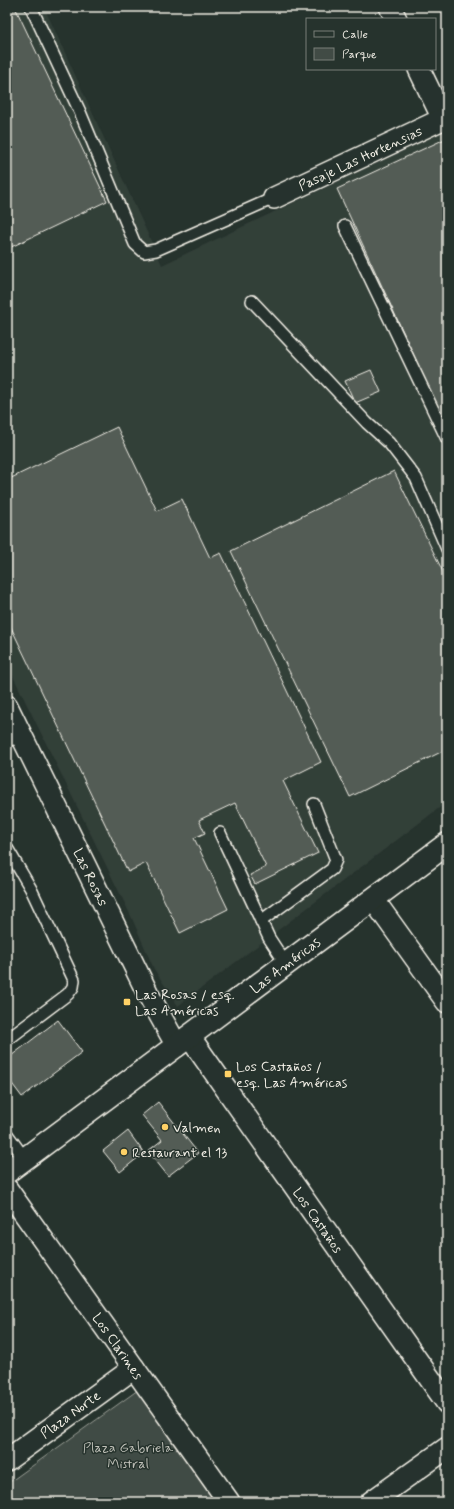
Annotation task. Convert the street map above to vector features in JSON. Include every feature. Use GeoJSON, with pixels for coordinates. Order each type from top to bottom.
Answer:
{"type":"FeatureCollection","features":[{"type":"Feature","properties":{"kind":"street"},"geometry":{"type":"LineString","coordinates":[[421,70],[445,118]]}},
{"type":"Feature","properties":{"kind":"street","name":"Pasaje Las Hortensias"},"geometry":{"type":"LineString","coordinates":[[274,198],[445,118]]}},
{"type":"Feature","properties":{"kind":"street","name":"Las Rosas"},"geometry":{"type":"LineString","coordinates":[[7,706],[14,738],[148,994],[183,1041]]}},
{"type":"Feature","properties":{"kind":"street","name":"Las Américas"},"geometry":{"type":"LineString","coordinates":[[7,1172],[447,844]]}},
{"type":"Feature","properties":{"kind":"street"},"geometry":{"type":"LineString","coordinates":[[373,899],[447,1002]]}},
{"type":"Feature","properties":{"kind":"street","name":"Los Castaños"},"geometry":{"type":"LineString","coordinates":[[183,1041],[447,1403]]}},
{"type":"Feature","properties":{"kind":"street","name":"Los Clarines"},"geometry":{"type":"LineString","coordinates":[[7,1189],[229,1502]]}},
{"type":"Feature","properties":{"kind":"street","name":"Plaza Norte"},"geometry":{"type":"LineString","coordinates":[[7,1460],[134,1368]]}},
{"type":"Feature","properties":{"kind":"street"},"geometry":{"type":"LineString","coordinates":[[371,1502],[447,1448]]}},
{"type":"Feature","properties":{"kind":"lane"},"geometry":{"type":"LineString","coordinates":[[31,7],[80,112],[135,244],[144,252],[156,250],[274,198]]}},
{"type":"Feature","properties":{"kind":"lane"},"geometry":{"type":"LineString","coordinates":[[345,226],[447,439]]}},
{"type":"Feature","properties":{"kind":"lane"},"geometry":{"type":"LineString","coordinates":[[252,301],[367,423],[389,443],[416,478],[447,548]]}},
{"type":"Feature","properties":{"kind":"lane"},"geometry":{"type":"LineString","coordinates":[[261,921],[332,868],[336,860],[314,804]]}},
{"type":"Feature","properties":{"kind":"lane"},"geometry":{"type":"LineString","coordinates":[[220,833],[269,938],[286,964]]}},
{"type":"Feature","properties":{"kind":"lane"},"geometry":{"type":"LineString","coordinates":[[7,848],[31,889],[74,980],[73,987],[68,994],[7,1040]]}},
{"type":"Feature","properties":{"kind":"lane"},"geometry":{"type":"LineString","coordinates":[[7,1134],[24,1159]]}},
{"type":"Feature","properties":{"kind":"shaded area"},"geometry":{"type":"Polygon","coordinates":[[[7,7],[44,7],[162,265],[447,130],[447,802],[178,1006],[154,969],[131,916],[7,664],[7,7]]]}},
{"type":"Feature","properties":{"kind":"green space","name":"Plaza Gabriela Mistral"},"geometry":{"type":"Polygon","coordinates":[[[138,1390],[218,1502],[7,1502],[7,1484],[138,1390]]]}},
{"type":"Feature","properties":{"kind":"building"},"geometry":{"type":"Polygon","coordinates":[[[7,7],[15,7],[107,201],[7,249],[7,7]]]}},
{"type":"Feature","properties":{"kind":"building"},"geometry":{"type":"Polygon","coordinates":[[[447,138],[447,427],[337,189],[447,138]]]}},
{"type":"Feature","properties":{"kind":"building"},"geometry":{"type":"Polygon","coordinates":[[[371,370],[381,392],[355,403],[345,381],[371,370]]]}},
{"type":"Feature","properties":{"kind":"building"},"geometry":{"type":"Polygon","coordinates":[[[117,427],[157,511],[182,499],[210,558],[221,553],[321,762],[283,781],[318,853],[255,884],[250,875],[266,867],[235,803],[199,820],[205,833],[194,838],[228,909],[180,933],[146,863],[128,872],[7,619],[7,480],[117,427]]]}},
{"type":"Feature","properties":{"kind":"building"},"geometry":{"type":"Polygon","coordinates":[[[394,471],[447,580],[447,749],[350,797],[231,551],[394,471]]]}},
{"type":"Feature","properties":{"kind":"building"},"geometry":{"type":"Polygon","coordinates":[[[58,1020],[82,1052],[22,1097],[7,1077],[7,1059],[58,1020]]]}},
{"type":"Feature","properties":{"kind":"building","name":"Valmen"},"geometry":{"type":"Polygon","coordinates":[[[158,1102],[198,1153],[168,1176],[148,1151],[162,1140],[142,1115],[158,1102]]]}},
{"type":"Feature","properties":{"kind":"building","name":"Restaurant el 13"},"geometry":{"type":"Polygon","coordinates":[[[128,1131],[144,1153],[120,1172],[103,1151],[128,1131]]]}},
{"type":"Feature","properties":{"kind":"place","name":"Las Rosas / esq. Las Américas"},"geometry":{"type":"Point","coordinates":[127,1002]}},
{"type":"Feature","properties":{"kind":"place","name":"Los Castaños / esq. Las Américas"},"geometry":{"type":"Point","coordinates":[228,1074]}},
{"type":"Feature","properties":{"kind":"place","name":"Valmen"},"geometry":{"type":"Point","coordinates":[165,1127]}},
{"type":"Feature","properties":{"kind":"place","name":"Restaurant el 13"},"geometry":{"type":"Point","coordinates":[124,1152]}}]}
